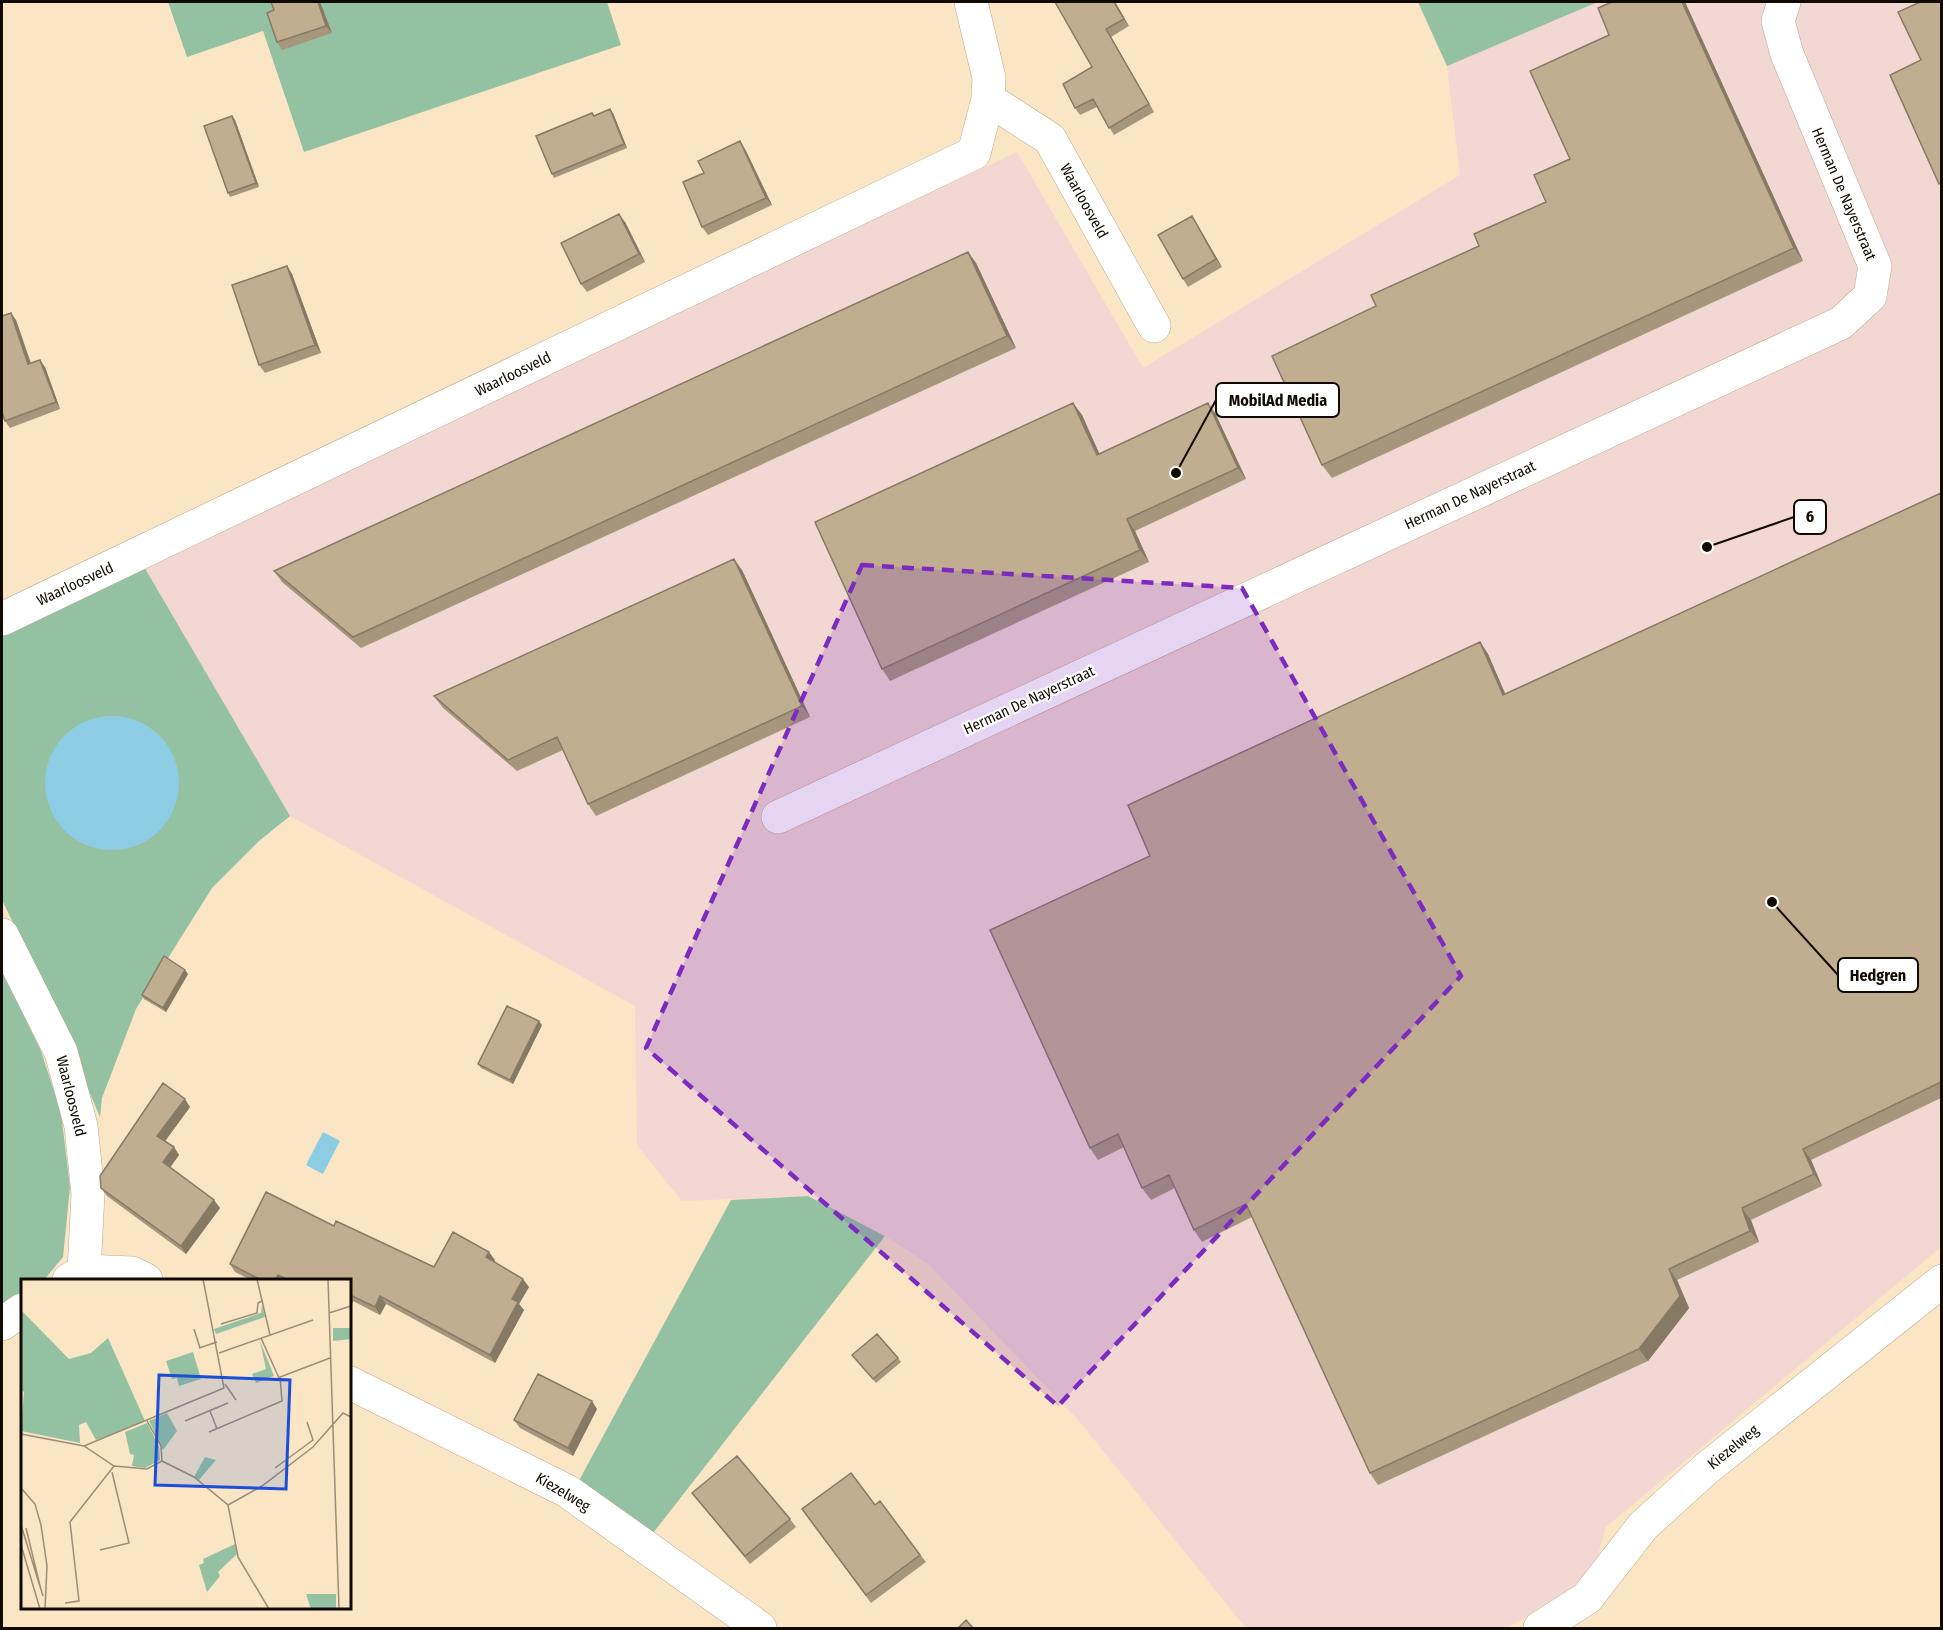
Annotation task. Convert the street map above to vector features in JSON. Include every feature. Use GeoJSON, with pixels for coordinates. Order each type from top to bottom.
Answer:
{"type":"FeatureCollection","features":[{"type":"Feature","properties":{"kind":"street","name":"Waarloosveld"},"geometry":{"type":"LineString","coordinates":[[2,619],[974,153],[988,99],[989,78],[971,2]]}},
{"type":"Feature","properties":{"kind":"street","name":"Herman De Nayerstraat"},"geometry":{"type":"LineString","coordinates":[[777,817],[1841,323],[1870,296],[1875,266],[1786,54],[1779,21],[1784,2]]}},
{"type":"Feature","properties":{"kind":"street","name":"Waarloosveld"},"geometry":{"type":"LineString","coordinates":[[988,99],[1050,140],[1154,326]]}},
{"type":"Feature","properties":{"kind":"street","name":"Waarloosveld"},"geometry":{"type":"LineString","coordinates":[[2,935],[61,1052],[81,1126],[87,1194],[76,1276]]}},
{"type":"Feature","properties":{"kind":"street"},"geometry":{"type":"LineString","coordinates":[[76,1276],[132,1273],[142,1279]]}},
{"type":"Feature","properties":{"kind":"street","name":"Kiezelweg"},"geometry":{"type":"LineString","coordinates":[[1540,1629],[1587,1599],[1643,1526],[1707,1468],[1941,1281]]}},
{"type":"Feature","properties":{"kind":"street"},"geometry":{"type":"LineString","coordinates":[[2,1324],[21,1311]]}},
{"type":"Feature","properties":{"kind":"street","name":"Kiezelweg"},"geometry":{"type":"LineString","coordinates":[[351,1383],[567,1491],[760,1629]]}},
{"type":"Feature","properties":{"kind":"highlighted area"},"geometry":{"type":"Polygon","coordinates":[[[862,565],[1242,588],[1461,976],[1058,1406],[646,1048],[862,565]]]}},
{"type":"Feature","properties":{"kind":"shaded area"},"geometry":{"type":"Polygon","coordinates":[[[1418,2],[1941,2],[1941,1247],[1606,1527],[1591,1578],[1507,1628],[1246,1628],[1079,1421],[927,1263],[885,1236],[808,1196],[682,1201],[637,1145],[635,1006],[290,816],[143,565],[1017,152],[1143,368],[1460,175],[1447,66],[1418,2]]]}},
{"type":"Feature","properties":{"kind":"green space"},"geometry":{"type":"Polygon","coordinates":[[[168,2],[607,2],[621,45],[304,152],[263,31],[187,57],[168,2]]]}},
{"type":"Feature","properties":{"kind":"green space"},"geometry":{"type":"Polygon","coordinates":[[[1418,2],[1598,2],[1447,66],[1418,2]]]}},
{"type":"Feature","properties":{"kind":"green space"},"geometry":{"type":"Polygon","coordinates":[[[143,565],[290,816],[259,841],[212,888],[136,1009],[102,1098],[100,1117],[46,990],[2,900],[2,634],[143,565]]]}},
{"type":"Feature","properties":{"kind":"green space"},"geometry":{"type":"Polygon","coordinates":[[[2,970],[41,1051],[61,1113],[70,1187],[63,1257],[45,1279],[21,1279],[21,1297],[2,1309],[2,970]]]}},
{"type":"Feature","properties":{"kind":"green space"},"geometry":{"type":"Polygon","coordinates":[[[808,1196],[885,1236],[646,1542],[569,1499],[731,1200],[808,1196]]]}},
{"type":"Feature","properties":{"kind":"water"},"geometry":{"type":"Polygon","coordinates":[[[112,716],[138,721],[159,736],[174,757],[179,783],[174,809],[159,830],[138,845],[112,850],[86,845],[65,830],[50,809],[45,783],[50,757],[65,736],[86,721],[112,716]]]}},
{"type":"Feature","properties":{"kind":"water"},"geometry":{"type":"Polygon","coordinates":[[[323,1132],[340,1141],[323,1174],[306,1165],[323,1132]]]}},
{"type":"Feature","properties":{"kind":"building"},"geometry":{"type":"Polygon","coordinates":[[[271,2],[318,2],[326,26],[277,42],[267,13],[274,10],[271,2]]]}},
{"type":"Feature","properties":{"kind":"building"},"geometry":{"type":"Polygon","coordinates":[[[1055,2],[1114,2],[1124,19],[1106,29],[1149,104],[1109,128],[1093,99],[1075,108],[1063,84],[1092,67],[1055,2]]]}},
{"type":"Feature","properties":{"kind":"building"},"geometry":{"type":"Polygon","coordinates":[[[1612,2],[1682,2],[1794,248],[1322,465],[1272,356],[1376,306],[1371,295],[1479,246],[1474,234],[1546,202],[1534,175],[1570,159],[1530,71],[1609,35],[1598,8],[1612,2]]]}},
{"type":"Feature","properties":{"kind":"building"},"geometry":{"type":"Polygon","coordinates":[[[1920,2],[1941,2],[1941,183],[1939,184],[1890,75],[1921,60],[1898,12],[1920,2]]]}},
{"type":"Feature","properties":{"kind":"building"},"geometry":{"type":"Polygon","coordinates":[[[610,109],[624,144],[552,174],[536,136],[592,113],[594,116],[610,109]]]}},
{"type":"Feature","properties":{"kind":"building"},"geometry":{"type":"Polygon","coordinates":[[[232,116],[256,183],[228,193],[204,126],[232,116]]]}},
{"type":"Feature","properties":{"kind":"building"},"geometry":{"type":"Polygon","coordinates":[[[740,141],[766,198],[702,227],[683,182],[704,173],[698,161],[740,141]]]}},
{"type":"Feature","properties":{"kind":"building"},"geometry":{"type":"Polygon","coordinates":[[[619,214],[639,254],[581,284],[561,243],[619,214]]]}},
{"type":"Feature","properties":{"kind":"building"},"geometry":{"type":"Polygon","coordinates":[[[1192,216],[1216,259],[1183,279],[1158,235],[1192,216]]]}},
{"type":"Feature","properties":{"kind":"building"},"geometry":{"type":"Polygon","coordinates":[[[968,252],[1007,336],[353,637],[274,571],[968,252]]]}},
{"type":"Feature","properties":{"kind":"building"},"geometry":{"type":"Polygon","coordinates":[[[287,266],[315,345],[259,365],[232,285],[287,266]]]}},
{"type":"Feature","properties":{"kind":"building"},"geometry":{"type":"Polygon","coordinates":[[[11,313],[28,364],[40,360],[56,402],[5,421],[2,412],[2,316],[11,313]]]}},
{"type":"Feature","properties":{"kind":"building"},"geometry":{"type":"Polygon","coordinates":[[[1073,403],[1097,455],[1208,403],[1238,468],[1127,519],[1140,550],[882,669],[815,522],[1073,403]]]}},
{"type":"Feature","properties":{"kind":"building"},"geometry":{"type":"Polygon","coordinates":[[[1941,493],[1941,1082],[1803,1149],[1814,1174],[1742,1208],[1750,1231],[1669,1269],[1680,1296],[1639,1349],[1370,1473],[1246,1204],[1194,1230],[1169,1175],[1142,1188],[1118,1134],[1090,1148],[990,930],[1150,856],[1128,805],[1480,642],[1503,695],[1941,493]]]}},
{"type":"Feature","properties":{"kind":"building"},"geometry":{"type":"Polygon","coordinates":[[[734,559],[802,706],[588,804],[557,737],[508,760],[434,696],[734,559]]]}},
{"type":"Feature","properties":{"kind":"building"},"geometry":{"type":"Polygon","coordinates":[[[164,956],[185,970],[163,1008],[142,995],[164,956]]]}},
{"type":"Feature","properties":{"kind":"building"},"geometry":{"type":"Polygon","coordinates":[[[507,1006],[539,1021],[510,1080],[478,1064],[507,1006]]]}},
{"type":"Feature","properties":{"kind":"building"},"geometry":{"type":"Polygon","coordinates":[[[163,1083],[185,1099],[157,1136],[174,1147],[163,1162],[214,1200],[181,1246],[101,1188],[100,1176],[163,1083]]]}},
{"type":"Feature","properties":{"kind":"building"},"geometry":{"type":"Polygon","coordinates":[[[266,1192],[334,1226],[336,1221],[434,1267],[453,1232],[489,1252],[486,1257],[523,1279],[512,1299],[518,1302],[490,1355],[380,1296],[375,1307],[351,1295],[351,1279],[287,1279],[278,1275],[276,1279],[259,1279],[230,1264],[266,1192]]]}},
{"type":"Feature","properties":{"kind":"building"},"geometry":{"type":"Polygon","coordinates":[[[877,1334],[898,1358],[873,1379],[852,1355],[877,1334]]]}},
{"type":"Feature","properties":{"kind":"building"},"geometry":{"type":"Polygon","coordinates":[[[538,1374],[592,1401],[568,1448],[514,1420],[538,1374]]]}},
{"type":"Feature","properties":{"kind":"building"},"geometry":{"type":"Polygon","coordinates":[[[737,1456],[790,1519],[745,1556],[692,1493],[737,1456]]]}},
{"type":"Feature","properties":{"kind":"building"},"geometry":{"type":"Polygon","coordinates":[[[851,1473],[875,1505],[880,1501],[920,1555],[866,1595],[802,1509],[851,1473]]]}},
{"type":"Feature","properties":{"kind":"building"},"geometry":{"type":"Polygon","coordinates":[[[966,1620],[974,1629],[957,1629],[966,1620]]]}},
{"type":"Feature","properties":{"kind":"place","name":"MobilAd Media"},"geometry":{"type":"Point","coordinates":[1176,473]}},
{"type":"Feature","properties":{"kind":"place","name":"6"},"geometry":{"type":"Point","coordinates":[1707,547]}},
{"type":"Feature","properties":{"kind":"place","name":"Hedgren"},"geometry":{"type":"Point","coordinates":[1772,902]}}]}
